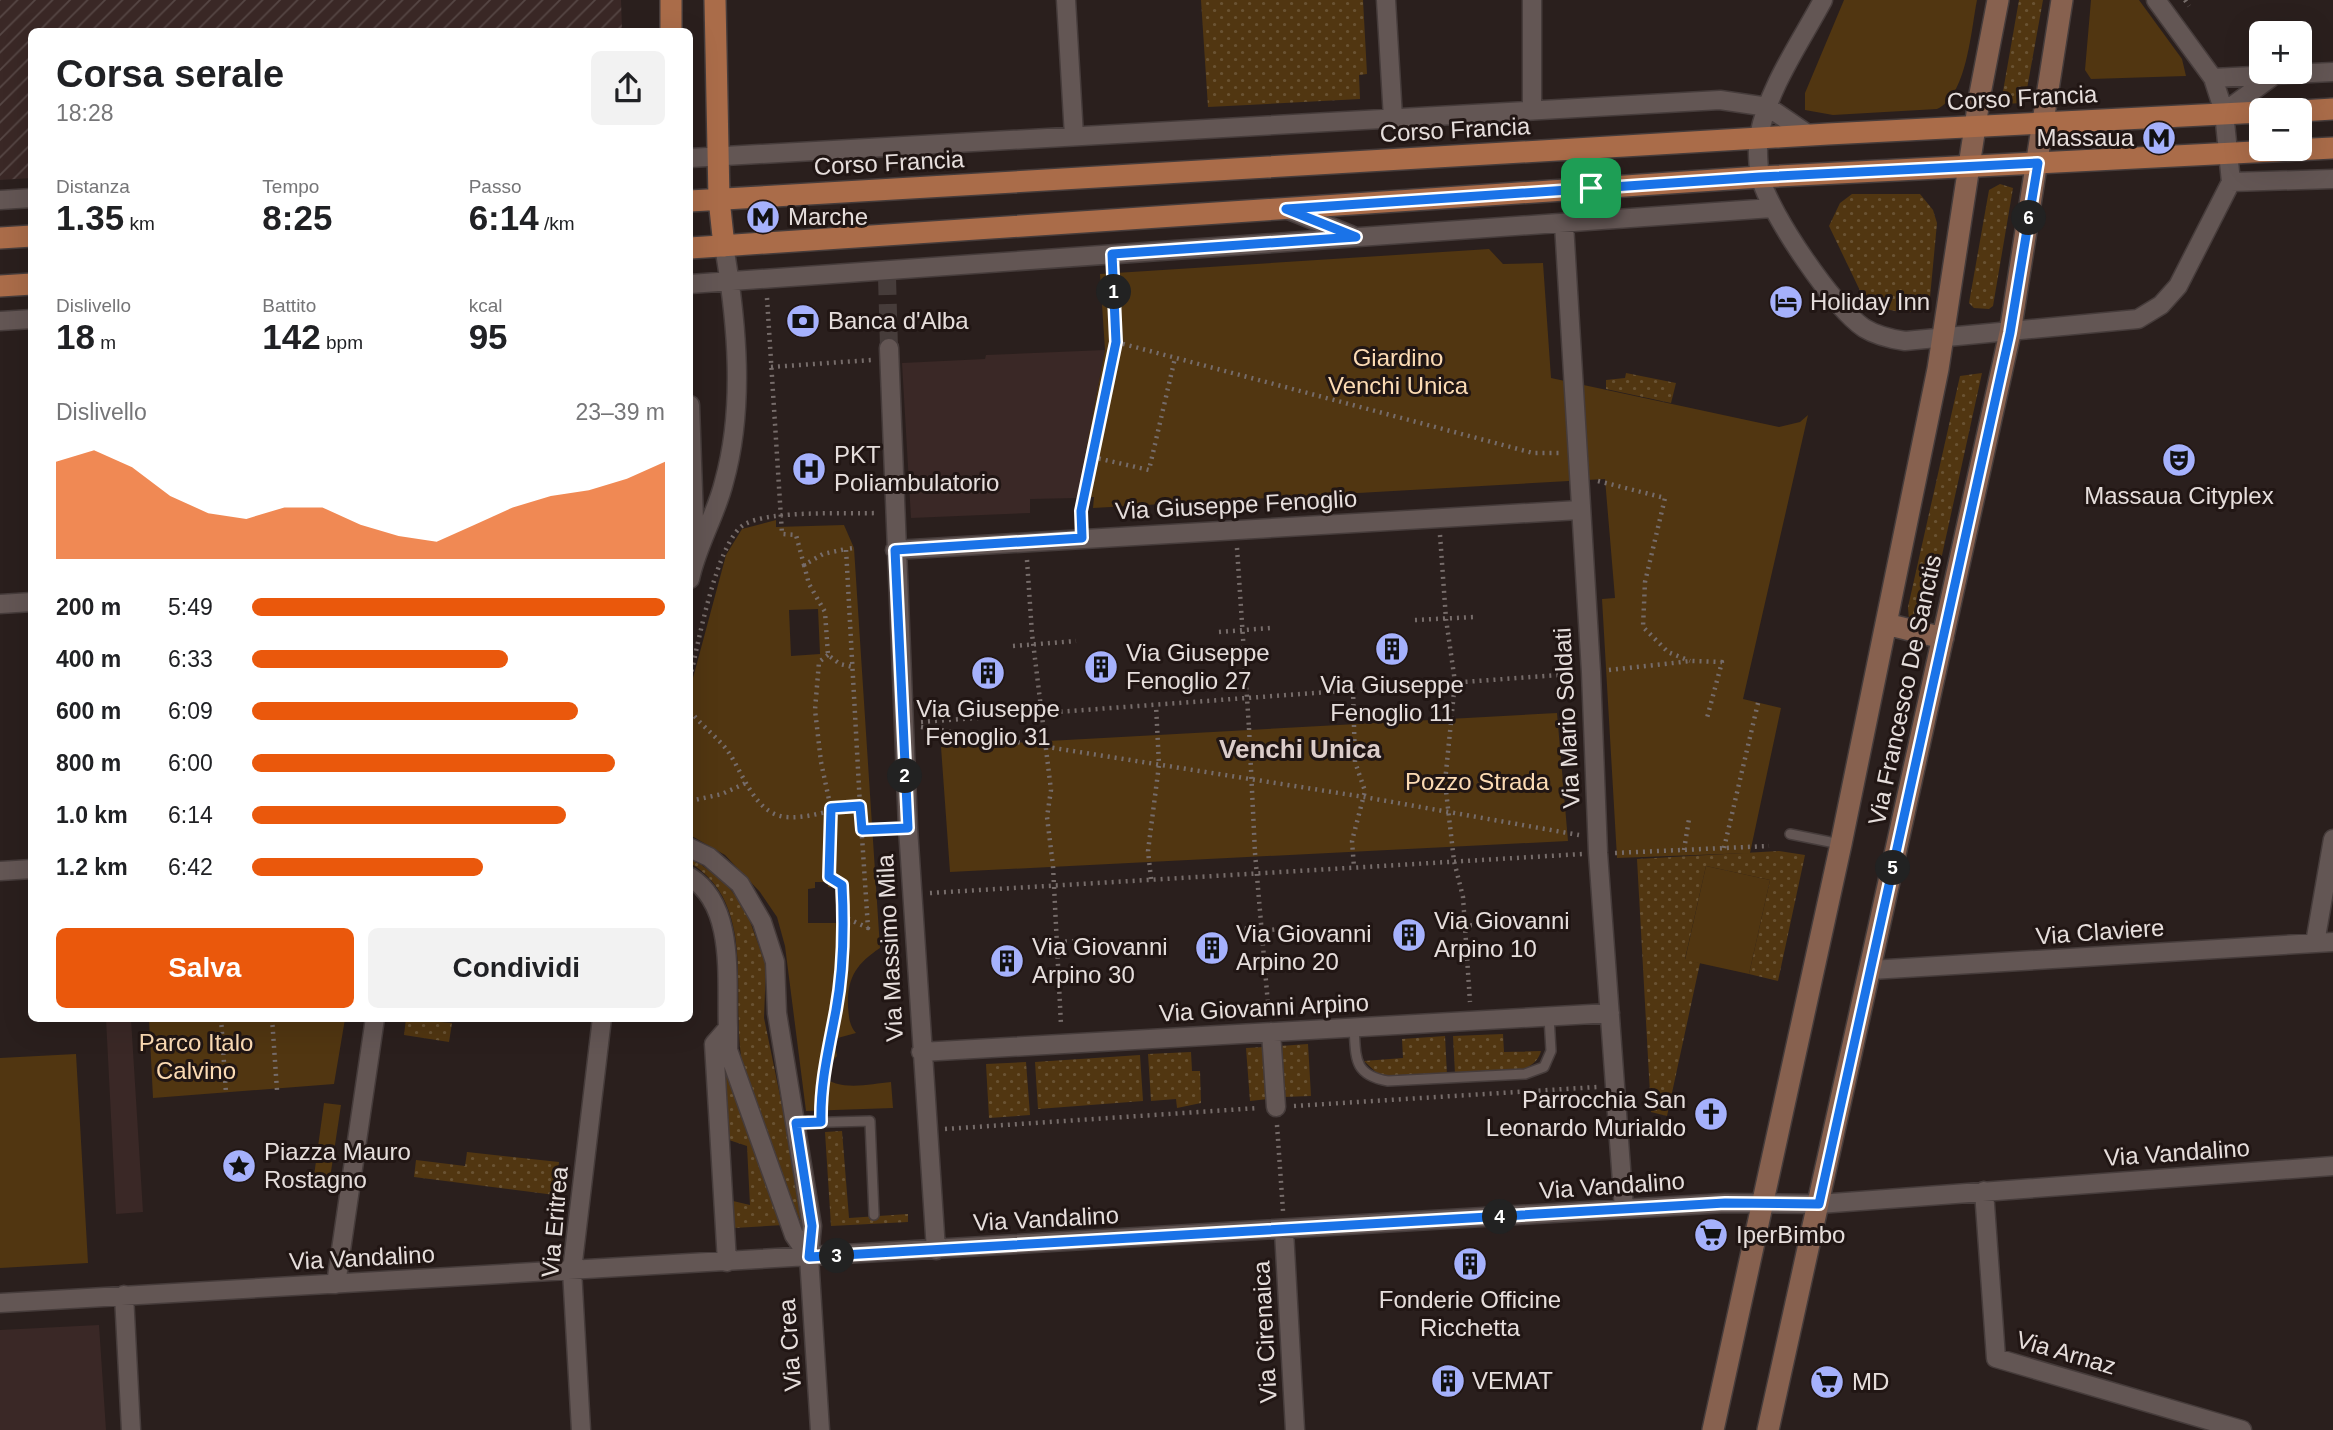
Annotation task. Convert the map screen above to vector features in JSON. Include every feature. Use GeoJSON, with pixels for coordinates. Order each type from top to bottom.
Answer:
{"type":"FeatureCollection","features":[{"type":"Feature","properties":{"kind":"main road"},"geometry":{"type":"LineString","coordinates":[[671,0],[671,28]]}},
{"type":"Feature","properties":{"kind":"main road"},"geometry":{"type":"LineString","coordinates":[[715,0],[719,199],[724,246]]}},
{"type":"Feature","properties":{"kind":"main road","name":"Via Francesco De Sanctis"},"geometry":{"type":"LineString","coordinates":[[1713,1430],[1841,844],[1886,624],[1942,336],[1998,0]]}},
{"type":"Feature","properties":{"kind":"main road","name":"Via Francesco De Sanctis"},"geometry":{"type":"LineString","coordinates":[[1768,1430],[2010,333],[2062,0]]}},
{"type":"Feature","properties":{"kind":"main road"},"geometry":{"type":"LineString","coordinates":[[2312,110],[2333,109]]}},
{"type":"Feature","properties":{"kind":"main road","name":"Corso Francia"},"geometry":{"type":"LineString","coordinates":[[693,201],[1809,135],[2249,112]]}},
{"type":"Feature","properties":{"kind":"main road"},"geometry":{"type":"LineString","coordinates":[[693,248],[1760,177],[2333,148]]}},
{"type":"Feature","properties":{"kind":"main road"},"geometry":{"type":"LineString","coordinates":[[0,238],[28,236]]}},
{"type":"Feature","properties":{"kind":"main road"},"geometry":{"type":"LineString","coordinates":[[0,286],[28,284]]}},
{"type":"Feature","properties":{"kind":"main road"},"geometry":{"type":"LineString","coordinates":[[1886,624],[1943,638]]}},
{"type":"Feature","properties":{"kind":"street"},"geometry":{"type":"LineString","coordinates":[[1066,0],[1074,136]]}},
{"type":"Feature","properties":{"kind":"street","name":"Corso Francia"},"geometry":{"type":"LineString","coordinates":[[1386,0],[1392,118]]}},
{"type":"Feature","properties":{"kind":"street"},"geometry":{"type":"LineString","coordinates":[[1532,0],[1532,110]]}},
{"type":"Feature","properties":{"kind":"street"},"geometry":{"type":"LineString","coordinates":[[1823,0],[1768,107],[1758,138],[1760,177],[1772,208],[1821,281],[1863,328],[1883,338],[1905,341],[2138,319],[2161,305],[2178,285],[2231,182],[2224,112],[2213,78],[2155,0]]}},
{"type":"Feature","properties":{"kind":"street"},"geometry":{"type":"LineString","coordinates":[[2312,73],[2333,72]]}},
{"type":"Feature","properties":{"kind":"street"},"geometry":{"type":"LineString","coordinates":[[2213,78],[2249,77]]}},
{"type":"Feature","properties":{"kind":"street","name":"Corso Francia"},"geometry":{"type":"LineString","coordinates":[[2224,112],[2262,84]]}},
{"type":"Feature","properties":{"kind":"street","name":"Corso Francia"},"geometry":{"type":"LineString","coordinates":[[693,158],[1720,100],[1768,107]]}},
{"type":"Feature","properties":{"kind":"street"},"geometry":{"type":"LineString","coordinates":[[1768,107],[1809,135]]}},
{"type":"Feature","properties":{"kind":"street"},"geometry":{"type":"LineString","coordinates":[[2231,182],[2333,179]]}},
{"type":"Feature","properties":{"kind":"street"},"geometry":{"type":"LineString","coordinates":[[0,200],[28,198]]}},
{"type":"Feature","properties":{"kind":"street"},"geometry":{"type":"LineString","coordinates":[[693,284],[887,274],[1112,254],[1772,208]]}},
{"type":"Feature","properties":{"kind":"street"},"geometry":{"type":"LineString","coordinates":[[1286,209],[1356,237]]}},
{"type":"Feature","properties":{"kind":"street","name":"Via Mario Soldati"},"geometry":{"type":"LineString","coordinates":[[1564,224],[1579,510],[1591,672],[1598,846],[1624,1209]]}},
{"type":"Feature","properties":{"kind":"street"},"geometry":{"type":"LineString","coordinates":[[693,564],[723,486],[733,446],[737,407],[730,281],[724,246]]}},
{"type":"Feature","properties":{"kind":"street"},"geometry":{"type":"LineString","coordinates":[[0,321],[28,319]]}},
{"type":"Feature","properties":{"kind":"street","name":"Via Massimo Mila"},"geometry":{"type":"LineString","coordinates":[[889,354],[908,828],[936,1250]]}},
{"type":"Feature","properties":{"kind":"street"},"geometry":{"type":"LineString","coordinates":[[693,494],[695,554]]}},
{"type":"Feature","properties":{"kind":"street","name":"Via Giuseppe Fenoglio"},"geometry":{"type":"LineString","coordinates":[[895,550],[1579,510]]}},
{"type":"Feature","properties":{"kind":"street"},"geometry":{"type":"LineString","coordinates":[[0,604],[28,602]]}},
{"type":"Feature","properties":{"kind":"street"},"geometry":{"type":"LineString","coordinates":[[2324,942],[2333,839]]}},
{"type":"Feature","properties":{"kind":"street"},"geometry":{"type":"LineString","coordinates":[[693,849],[709,857],[740,884],[762,922],[775,962],[777,1013],[812,1226],[809,1257]]}},
{"type":"Feature","properties":{"kind":"street"},"geometry":{"type":"LineString","coordinates":[[0,871],[28,869]]}},
{"type":"Feature","properties":{"kind":"street"},"geometry":{"type":"LineString","coordinates":[[693,880],[716,904],[725,944],[728,1050],[793,1235],[809,1257]]}},
{"type":"Feature","properties":{"kind":"street","name":"Via Claviere"},"geometry":{"type":"LineString","coordinates":[[1871,970],[2324,942]]}},
{"type":"Feature","properties":{"kind":"street","name":"Via Giovanni Arpino"},"geometry":{"type":"LineString","coordinates":[[921,1052],[1610,1013]]}},
{"type":"Feature","properties":{"kind":"street"},"geometry":{"type":"LineString","coordinates":[[336,1284],[374,1022]]}},
{"type":"Feature","properties":{"kind":"street","name":"Via Eritrea"},"geometry":{"type":"LineString","coordinates":[[581,1430],[572,1270],[602,1022]]}},
{"type":"Feature","properties":{"kind":"street"},"geometry":{"type":"LineString","coordinates":[[727,1262],[714,1044],[728,1028]]}},
{"type":"Feature","properties":{"kind":"street"},"geometry":{"type":"LineString","coordinates":[[1271,1032],[1276,1107]]}},
{"type":"Feature","properties":{"kind":"street","name":"Via Vandalino"},"geometry":{"type":"LineString","coordinates":[[0,1303],[1624,1209],[1762,1203],[1819,1204],[2333,1166]]}},
{"type":"Feature","properties":{"kind":"street","name":"Via Arnaz"},"geometry":{"type":"LineString","coordinates":[[1984,1191],[1996,1359],[2242,1430]]}},
{"type":"Feature","properties":{"kind":"street","name":"Via Cirenaica"},"geometry":{"type":"LineString","coordinates":[[1284,1230],[1295,1430]]}},
{"type":"Feature","properties":{"kind":"street","name":"Via Crea"},"geometry":{"type":"LineString","coordinates":[[809,1257],[820,1430]]}},
{"type":"Feature","properties":{"kind":"street"},"geometry":{"type":"LineString","coordinates":[[124,1295],[131,1430]]}},
{"type":"Feature","properties":{"kind":"lane","name":"Via Francesco De Sanctis"},"geometry":{"type":"LineString","coordinates":[[1790,834],[1841,844]]}},
{"type":"Feature","properties":{"kind":"lane"},"geometry":{"type":"LineString","coordinates":[[1354,1027],[1358,1064],[1368,1076],[1388,1082],[1525,1074],[1544,1068],[1548,1059],[1549,1017]]}},
{"type":"Feature","properties":{"kind":"lane"},"geometry":{"type":"LineString","coordinates":[[796,1123],[870,1121],[874,1215]]}},
{"type":"Feature","properties":{"kind":"path"},"geometry":{"type":"LineString","coordinates":[[2185,0],[2189,6]]}},
{"type":"Feature","properties":{"kind":"path"},"geometry":{"type":"LineString","coordinates":[[1082,538],[1081,511],[1116,342],[1112,254]]}},
{"type":"Feature","properties":{"kind":"path"},"geometry":{"type":"LineString","coordinates":[[765,279],[782,534],[796,535],[809,584],[825,612],[828,655],[840,664],[853,667]]}},
{"type":"Feature","properties":{"kind":"path"},"geometry":{"type":"LineString","coordinates":[[1116,342],[1533,453],[1576,454]]}},
{"type":"Feature","properties":{"kind":"path"},"geometry":{"type":"LineString","coordinates":[[771,367],[889,354]]}},
{"type":"Feature","properties":{"kind":"path"},"geometry":{"type":"LineString","coordinates":[[1092,457],[1150,470],[1175,358]]}},
{"type":"Feature","properties":{"kind":"path"},"geometry":{"type":"LineString","coordinates":[[1577,475],[1665,498],[1645,582],[1643,627],[1668,652],[1691,661]]}},
{"type":"Feature","properties":{"kind":"path"},"geometry":{"type":"LineString","coordinates":[[693,665],[721,558],[742,525],[758,519],[781,516],[863,514]]}},
{"type":"Feature","properties":{"kind":"path"},"geometry":{"type":"LineString","coordinates":[[1439,518],[1446,619],[1455,682],[1445,782],[1454,861],[1463,897],[1471,1021]]}},
{"type":"Feature","properties":{"kind":"path"},"geometry":{"type":"LineString","coordinates":[[1235,530],[1255,853],[1271,1032]]}},
{"type":"Feature","properties":{"kind":"path"},"geometry":{"type":"LineString","coordinates":[[1026,542],[1033,645],[1051,790],[1047,817],[1062,1044]]}},
{"type":"Feature","properties":{"kind":"path"},"geometry":{"type":"LineString","coordinates":[[804,565],[823,554],[854,548]]}},
{"type":"Feature","properties":{"kind":"path"},"geometry":{"type":"LineString","coordinates":[[844,917],[868,928],[846,549]]}},
{"type":"Feature","properties":{"kind":"path"},"geometry":{"type":"LineString","coordinates":[[1415,620],[1475,617]]}},
{"type":"Feature","properties":{"kind":"path"},"geometry":{"type":"LineString","coordinates":[[1219,632],[1270,628]]}},
{"type":"Feature","properties":{"kind":"path"},"geometry":{"type":"LineString","coordinates":[[1013,646],[1076,641]]}},
{"type":"Feature","properties":{"kind":"path"},"geometry":{"type":"LineString","coordinates":[[821,1122],[821,1086],[836,1009],[844,917],[842,885],[829,877],[831,808],[821,762],[815,710],[819,662],[828,655]]}},
{"type":"Feature","properties":{"kind":"path"},"geometry":{"type":"LineString","coordinates":[[903,724],[1591,672],[1691,661],[1722,662],[1707,718]]}},
{"type":"Feature","properties":{"kind":"path"},"geometry":{"type":"LineString","coordinates":[[1353,690],[1355,762],[1362,778],[1364,797],[1352,841],[1354,867]]}},
{"type":"Feature","properties":{"kind":"path"},"geometry":{"type":"LineString","coordinates":[[1724,848],[1758,703]]}},
{"type":"Feature","properties":{"kind":"path"},"geometry":{"type":"LineString","coordinates":[[1151,879],[1149,851],[1159,765],[1156,705]]}},
{"type":"Feature","properties":{"kind":"path"},"geometry":{"type":"LineString","coordinates":[[693,714],[727,750],[759,802],[783,817],[809,816],[831,808],[860,806]]}},
{"type":"Feature","properties":{"kind":"path"},"geometry":{"type":"LineString","coordinates":[[903,724],[1364,797],[1449,812],[1598,846]]}},
{"type":"Feature","properties":{"kind":"path"},"geometry":{"type":"LineString","coordinates":[[693,800],[722,794],[746,783]]}},
{"type":"Feature","properties":{"kind":"path"},"geometry":{"type":"LineString","coordinates":[[1684,850],[1689,819]]}},
{"type":"Feature","properties":{"kind":"path"},"geometry":{"type":"LineString","coordinates":[[862,830],[908,828]]}},
{"type":"Feature","properties":{"kind":"path"},"geometry":{"type":"LineString","coordinates":[[912,894],[1454,861],[1598,846],[1684,850],[1769,846]]}},
{"type":"Feature","properties":{"kind":"path"},"geometry":{"type":"LineString","coordinates":[[1442,926],[1489,925]]}},
{"type":"Feature","properties":{"kind":"path"},"geometry":{"type":"LineString","coordinates":[[1239,932],[1244,928],[1262,931],[1294,927]]}},
{"type":"Feature","properties":{"kind":"path"},"geometry":{"type":"LineString","coordinates":[[1037,942],[1056,944],[1087,941]]}},
{"type":"Feature","properties":{"kind":"path"},"geometry":{"type":"LineString","coordinates":[[221,1022],[226,1093]]}},
{"type":"Feature","properties":{"kind":"path"},"geometry":{"type":"LineString","coordinates":[[272,1022],[277,1090]]}},
{"type":"Feature","properties":{"kind":"path"},"geometry":{"type":"LineString","coordinates":[[927,1130],[1615,1086]]}},
{"type":"Feature","properties":{"kind":"path"},"geometry":{"type":"LineString","coordinates":[[1276,1107],[1284,1230]]}},
{"type":"Feature","properties":{"kind":"shaded area"},"geometry":{"type":"Polygon","coordinates":[[[0,0],[621,0],[622,28],[28,28],[28,178],[0,180],[0,0]]]}},
{"type":"Feature","properties":{"kind":"shaded area"},"geometry":{"type":"Polygon","coordinates":[[[1105,350],[1077,498],[1030,499],[1030,513],[911,518],[902,363],[985,359],[986,355],[1105,350]]]}},
{"type":"Feature","properties":{"kind":"shaded area"},"geometry":{"type":"Polygon","coordinates":[[[106,1022],[131,1022],[143,1212],[116,1214],[106,1022]]]}},
{"type":"Feature","properties":{"kind":"shaded area"},"geometry":{"type":"Polygon","coordinates":[[[99,1325],[106,1430],[0,1430],[0,1330],[99,1325]]]}},
{"type":"Feature","properties":{"kind":"green space"},"geometry":{"type":"Polygon","coordinates":[[[1201,0],[1363,0],[1367,74],[1359,75],[1360,99],[1208,107],[1201,0]]]}},
{"type":"Feature","properties":{"kind":"green space"},"geometry":{"type":"Polygon","coordinates":[[[1844,0],[1977,0],[1966,61],[1955,91],[1947,102],[1937,109],[1833,115],[1805,110],[1805,93],[1844,0]]]}},
{"type":"Feature","properties":{"kind":"green space"},"geometry":{"type":"Polygon","coordinates":[[[2019,0],[2043,0],[2025,100],[2021,103],[2006,104],[2002,97],[2019,0]]]}},
{"type":"Feature","properties":{"kind":"green space"},"geometry":{"type":"Polygon","coordinates":[[[2091,0],[2139,0],[2182,59],[2186,76],[2091,79],[2085,70],[2091,0]]]}},
{"type":"Feature","properties":{"kind":"green space"},"geometry":{"type":"Polygon","coordinates":[[[2000,184],[2013,188],[1993,306],[1989,309],[1974,308],[1969,303],[1989,190],[2000,184]]]}},
{"type":"Feature","properties":{"kind":"green space"},"geometry":{"type":"Polygon","coordinates":[[[1852,194],[1920,194],[1933,210],[1937,223],[1929,308],[1912,312],[1895,311],[1864,299],[1829,226],[1840,203],[1852,194]]]}},
{"type":"Feature","properties":{"kind":"green space","name":"Giardino Venchi Unica"},"geometry":{"type":"Polygon","coordinates":[[[1489,249],[1503,264],[1543,263],[1551,378],[1779,427],[1800,422],[1808,415],[1743,699],[1781,708],[1750,853],[1617,858],[1602,599],[1615,598],[1605,479],[1093,508],[1094,497],[1077,498],[1105,350],[1100,274],[1489,249]]]}},
{"type":"Feature","properties":{"kind":"green space"},"geometry":{"type":"Polygon","coordinates":[[[1626,373],[1676,383],[1671,403],[1606,389],[1606,380],[1625,378],[1626,373]]]}},
{"type":"Feature","properties":{"kind":"green space"},"geometry":{"type":"Polygon","coordinates":[[[1982,373],[1928,619],[1922,624],[1909,620],[1908,607],[1960,376],[1982,373]]]}},
{"type":"Feature","properties":{"kind":"green space"},"geometry":{"type":"Polygon","coordinates":[[[776,520],[776,527],[844,525],[854,548],[880,948],[859,966],[851,980],[848,1007],[851,1024],[856,1033],[834,1039],[837,1056],[821,1075],[836,1084],[845,1085],[891,1082],[893,1108],[806,1111],[785,946],[777,917],[760,892],[725,855],[693,837],[693,678],[726,555],[742,529],[776,520]],[[818,609],[789,610],[791,656],[820,654],[818,609]],[[815,882],[815,888],[808,889],[808,923],[837,923],[836,888],[828,887],[828,882],[815,882]]]}},
{"type":"Feature","properties":{"kind":"green space","name":"Pozzo Strada"},"geometry":{"type":"Polygon","coordinates":[[[1557,713],[1568,841],[950,872],[941,747],[1557,713]]]}},
{"type":"Feature","properties":{"kind":"green space"},"geometry":{"type":"Polygon","coordinates":[[[1779,851],[1805,855],[1778,981],[1749,974],[1770,880],[1706,866],[1685,959],[1700,963],[1667,1116],[1651,1112],[1637,859],[1779,851]]]}},
{"type":"Feature","properties":{"kind":"green space"},"geometry":{"type":"Polygon","coordinates":[[[693,858],[726,884],[745,908],[766,965],[764,1018],[806,1222],[801,1223],[745,1075],[739,1031],[737,950],[733,924],[725,900],[711,880],[693,865],[693,858]]]}},
{"type":"Feature","properties":{"kind":"green space"},"geometry":{"type":"Polygon","coordinates":[[[1706,866],[1770,880],[1749,974],[1685,960],[1706,866]]]}},
{"type":"Feature","properties":{"kind":"green space","name":"Parco Italo Calvino"},"geometry":{"type":"Polygon","coordinates":[[[149,1022],[344,1022],[334,1084],[153,1098],[149,1022]]]}},
{"type":"Feature","properties":{"kind":"green space"},"geometry":{"type":"Polygon","coordinates":[[[406,1022],[452,1023],[449,1042],[404,1035],[406,1022]]]}},
{"type":"Feature","properties":{"kind":"green space"},"geometry":{"type":"Polygon","coordinates":[[[1503,1034],[1504,1052],[1541,1051],[1536,1061],[1517,1071],[1455,1074],[1453,1036],[1503,1034]]]}},
{"type":"Feature","properties":{"kind":"green space"},"geometry":{"type":"Polygon","coordinates":[[[1445,1036],[1447,1075],[1389,1078],[1380,1076],[1364,1061],[1403,1058],[1402,1039],[1445,1036]]]}},
{"type":"Feature","properties":{"kind":"green space"},"geometry":{"type":"Polygon","coordinates":[[[1308,1044],[1311,1096],[1283,1097],[1280,1046],[1308,1044]]]}},
{"type":"Feature","properties":{"kind":"green space"},"geometry":{"type":"Polygon","coordinates":[[[1264,1047],[1268,1099],[1250,1101],[1246,1048],[1264,1047]]]}},
{"type":"Feature","properties":{"kind":"green space"},"geometry":{"type":"Polygon","coordinates":[[[1191,1052],[1192,1071],[1200,1071],[1201,1103],[1177,1108],[1176,1099],[1151,1101],[1148,1054],[1191,1052]]]}},
{"type":"Feature","properties":{"kind":"green space"},"geometry":{"type":"Polygon","coordinates":[[[76,1054],[88,1263],[0,1268],[0,1058],[76,1054]]]}},
{"type":"Feature","properties":{"kind":"green space"},"geometry":{"type":"Polygon","coordinates":[[[1140,1055],[1143,1101],[1038,1109],[1035,1062],[1140,1055]]]}},
{"type":"Feature","properties":{"kind":"green space"},"geometry":{"type":"Polygon","coordinates":[[[1026,1062],[1030,1115],[989,1118],[986,1064],[1026,1062]]]}},
{"type":"Feature","properties":{"kind":"green space"},"geometry":{"type":"Polygon","coordinates":[[[724,1066],[784,1225],[734,1228],[733,1201],[750,1205],[747,1146],[729,1140],[724,1066]]]}},
{"type":"Feature","properties":{"kind":"green space"},"geometry":{"type":"Polygon","coordinates":[[[324,1103],[341,1105],[329,1185],[313,1183],[324,1103]]]}},
{"type":"Feature","properties":{"kind":"green space"},"geometry":{"type":"Polygon","coordinates":[[[842,1131],[849,1218],[908,1214],[908,1222],[831,1226],[825,1132],[842,1131]]]}},
{"type":"Feature","properties":{"kind":"green space"},"geometry":{"type":"Polygon","coordinates":[[[467,1152],[559,1162],[555,1195],[414,1177],[416,1160],[465,1166],[467,1152]]]}},
{"type":"Feature","properties":{"kind":"tunnel"},"geometry":{"type":"LineString","coordinates":[[887,277],[889,348]]}},
{"type":"Feature","properties":{"kind":"place","name":"Massaua"},"geometry":{"type":"Point","coordinates":[2159,138]}},
{"type":"Feature","properties":{"kind":"place","name":"Marche"},"geometry":{"type":"Point","coordinates":[763,217]}},
{"type":"Feature","properties":{"kind":"place","name":"Holiday Inn"},"geometry":{"type":"Point","coordinates":[1786,302]}},
{"type":"Feature","properties":{"kind":"place","name":"Banca d'Alba"},"geometry":{"type":"Point","coordinates":[803,321]}},
{"type":"Feature","properties":{"kind":"place","name":"Massaua Cityplex"},"geometry":{"type":"Point","coordinates":[2179,460]}},
{"type":"Feature","properties":{"kind":"place","name":"PKT Poliambulatorio"},"geometry":{"type":"Point","coordinates":[809,469]}},
{"type":"Feature","properties":{"kind":"place","name":"Via Giuseppe Fenoglio 11"},"geometry":{"type":"Point","coordinates":[1392,649]}},
{"type":"Feature","properties":{"kind":"place","name":"Via Giuseppe Fenoglio 27"},"geometry":{"type":"Point","coordinates":[1101,667]}},
{"type":"Feature","properties":{"kind":"place","name":"Via Giuseppe Fenoglio 31"},"geometry":{"type":"Point","coordinates":[988,673]}},
{"type":"Feature","properties":{"kind":"place","name":"Via Giovanni Arpino 10"},"geometry":{"type":"Point","coordinates":[1409,935]}},
{"type":"Feature","properties":{"kind":"place","name":"Via Giovanni Arpino 20"},"geometry":{"type":"Point","coordinates":[1212,948]}},
{"type":"Feature","properties":{"kind":"place","name":"Via Giovanni Arpino 30"},"geometry":{"type":"Point","coordinates":[1007,961]}},
{"type":"Feature","properties":{"kind":"place","name":"Parrocchia San Leonardo Murialdo"},"geometry":{"type":"Point","coordinates":[1711,1114]}},
{"type":"Feature","properties":{"kind":"place","name":"Piazza Mauro Rostagno"},"geometry":{"type":"Point","coordinates":[239,1166]}},
{"type":"Feature","properties":{"kind":"place","name":"IperBimbo"},"geometry":{"type":"Point","coordinates":[1711,1235]}},
{"type":"Feature","properties":{"kind":"place","name":"Fonderie Officine Ricchetta"},"geometry":{"type":"Point","coordinates":[1470,1264]}},
{"type":"Feature","properties":{"kind":"place","name":"VEMAT"},"geometry":{"type":"Point","coordinates":[1448,1381]}},
{"type":"Feature","properties":{"kind":"place","name":"MD"},"geometry":{"type":"Point","coordinates":[1827,1382]}},
{"type":"Feature","properties":{"kind":"district","name":"Venchi Unica"},"geometry":{"type":"Point","coordinates":[1300,749]}},
{"type":"Feature","properties":{"kind":"route"},"geometry":{"type":"LineString","coordinates":[[2038,163],[2010,333],[1819,1204],[1725,1203],[809,1257],[812,1226],[796,1123],[821,1122],[821,1086],[836,1009],[844,917],[842,885],[829,877],[831,808],[860,806],[862,830],[908,828],[895,550],[1082,538],[1081,511],[1116,342],[1112,254],[1356,237],[1286,209],[1591,188],[2038,163]]}}]}
